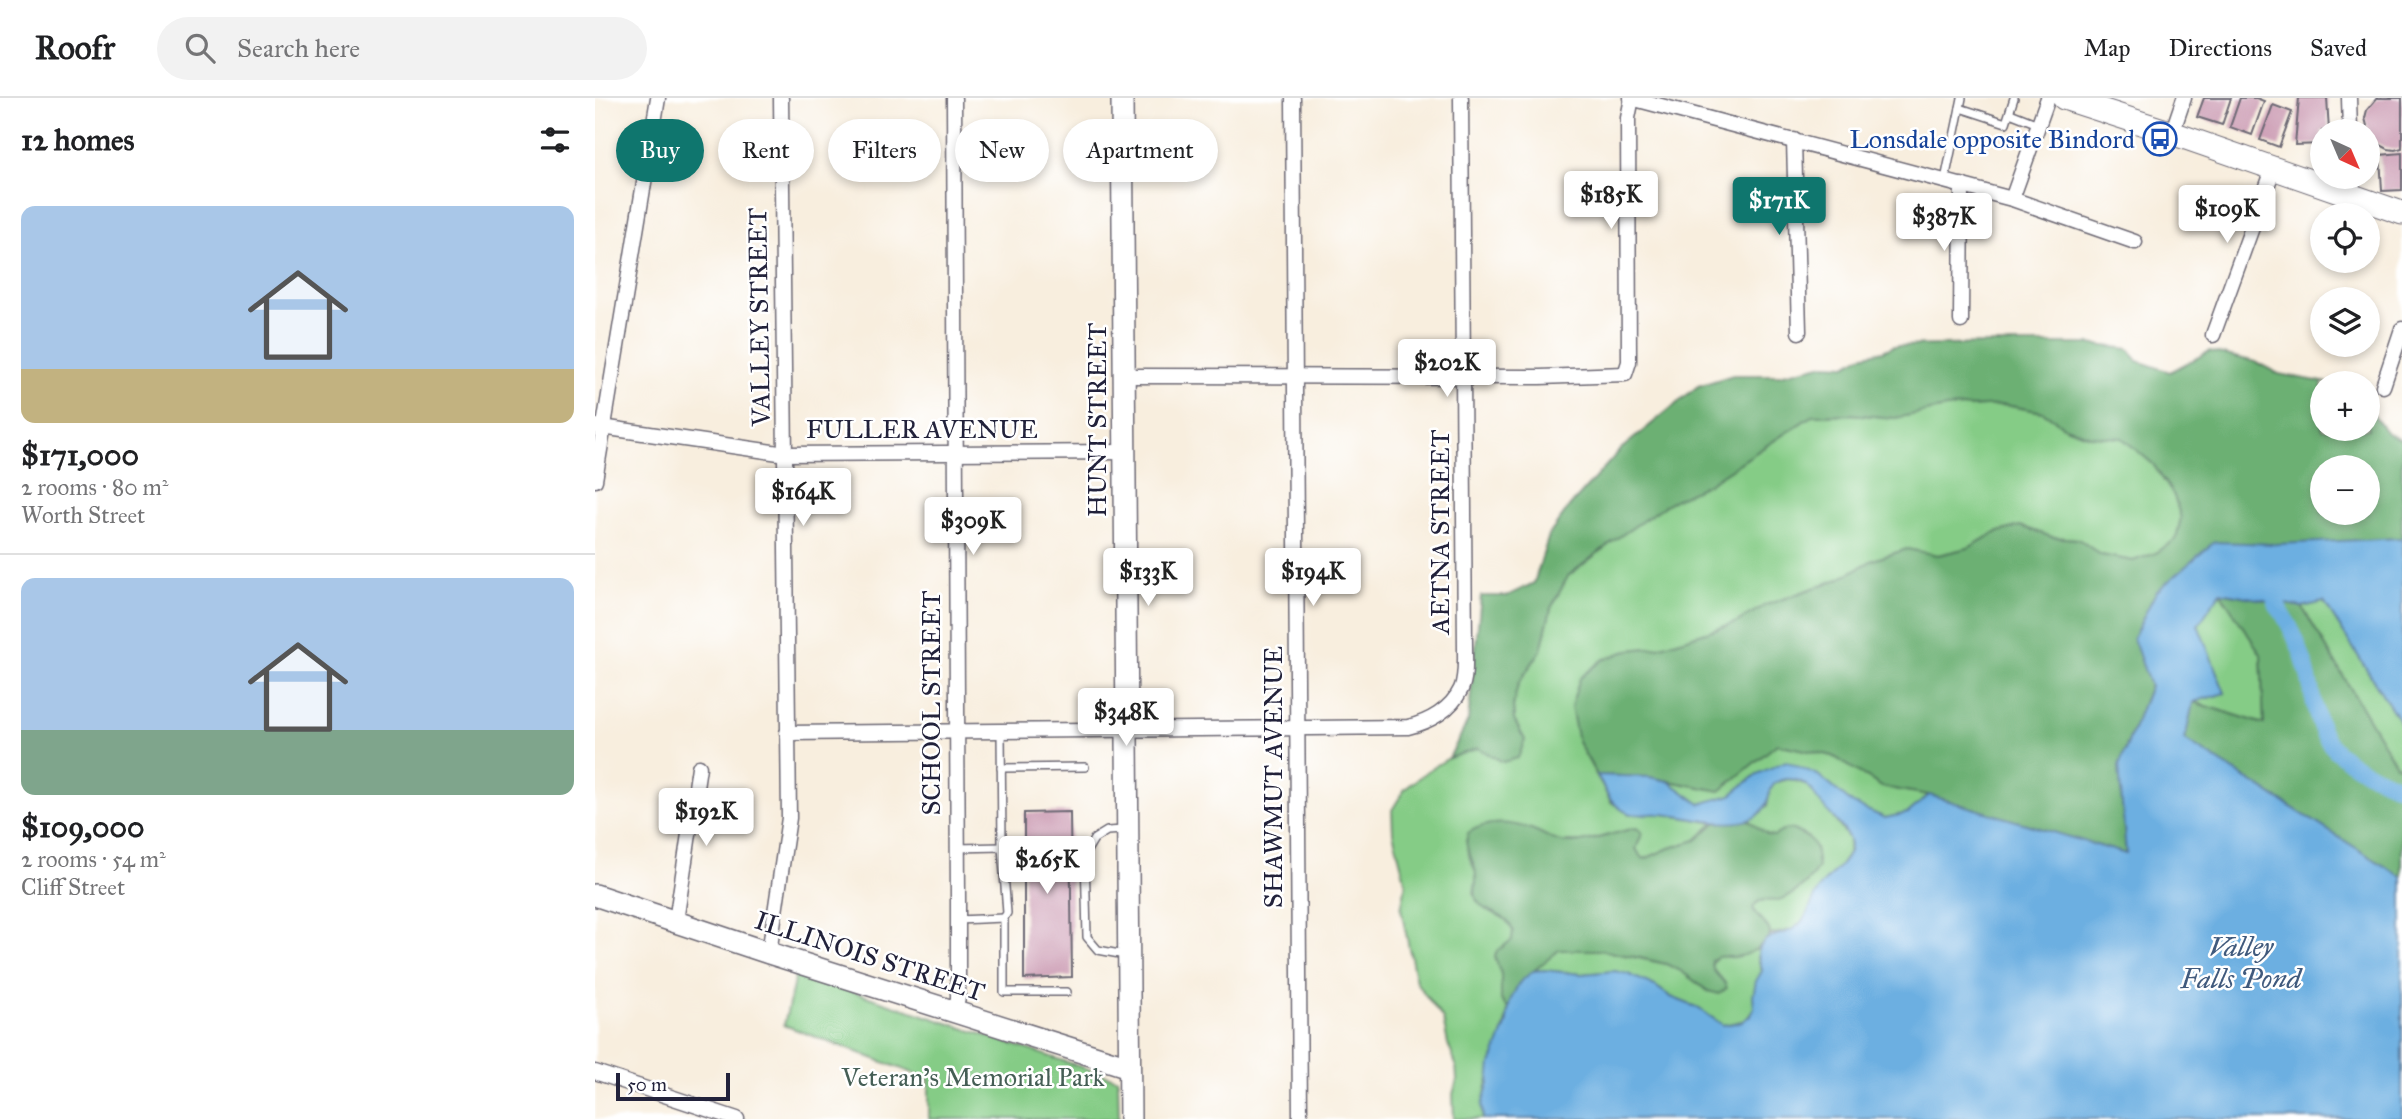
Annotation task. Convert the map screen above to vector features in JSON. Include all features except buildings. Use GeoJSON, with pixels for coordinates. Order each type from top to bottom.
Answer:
{"type":"FeatureCollection","features":[{"type":"Feature","properties":{"kind":"main road","name":"HUNT STREET"},"geometry":{"type":"LineString","coordinates":[[1122,98],[1130,1119]]}},
{"type":"Feature","properties":{"kind":"main road"},"geometry":{"type":"LineString","coordinates":[[2064,98],[2274,167],[2310,176]]}},
{"type":"Feature","properties":{"kind":"main road"},"geometry":{"type":"LineString","coordinates":[[2357,189],[2402,213]]}},
{"type":"Feature","properties":{"kind":"main road","name":"ILLINOIS STREET"},"geometry":{"type":"LineString","coordinates":[[595,895],[1129,1067]]}},
{"type":"Feature","properties":{"kind":"street"},"geometry":{"type":"LineString","coordinates":[[595,480],[599,427],[658,98]]}},
{"type":"Feature","properties":{"kind":"street","name":"VALLEY STREET"},"geometry":{"type":"LineString","coordinates":[[769,953],[789,818],[781,98]]}},
{"type":"Feature","properties":{"kind":"street","name":"SCHOOL STREET"},"geometry":{"type":"LineString","coordinates":[[954,98],[958,920],[958,998],[955,1013]]}},
{"type":"Feature","properties":{"kind":"street","name":"SHAWMUT AVENUE"},"geometry":{"type":"LineString","coordinates":[[1293,98],[1300,1119]]}},
{"type":"Feature","properties":{"kind":"street","name":"AETNA STREET"},"geometry":{"type":"LineString","coordinates":[[1297,729],[1408,727],[1424,723],[1446,708],[1461,690],[1464,676],[1464,376],[1461,98]]}},
{"type":"Feature","properties":{"kind":"street"},"geometry":{"type":"LineString","coordinates":[[1125,376],[1540,377],[1625,374],[1629,362],[1628,118],[1631,98],[2012,199],[2136,242]]}},
{"type":"Feature","properties":{"kind":"street"},"geometry":{"type":"LineString","coordinates":[[2012,199],[2048,98]]}},
{"type":"Feature","properties":{"kind":"street"},"geometry":{"type":"LineString","coordinates":[[2172,133],[2184,98]]}},
{"type":"Feature","properties":{"kind":"street"},"geometry":{"type":"LineString","coordinates":[[2349,98],[2350,119]]}},
{"type":"Feature","properties":{"kind":"street"},"geometry":{"type":"LineString","coordinates":[[1794,140],[1799,332]]}},
{"type":"Feature","properties":{"kind":"street"},"geometry":{"type":"LineString","coordinates":[[2213,335],[2274,167]]}},
{"type":"Feature","properties":{"kind":"street"},"geometry":{"type":"LineString","coordinates":[[1961,321],[1962,185]]}},
{"type":"Feature","properties":{"kind":"street"},"geometry":{"type":"LineString","coordinates":[[2383,386],[2402,329]]}},
{"type":"Feature","properties":{"kind":"street","name":"FULLER AVENUE"},"geometry":{"type":"LineString","coordinates":[[599,427],[786,454],[1126,452]]}},
{"type":"Feature","properties":{"kind":"street"},"geometry":{"type":"LineString","coordinates":[[787,733],[1297,729]]}},
{"type":"Feature","properties":{"kind":"street"},"geometry":{"type":"LineString","coordinates":[[676,921],[699,767]]}},
{"type":"Feature","properties":{"kind":"street"},"geometry":{"type":"LineString","coordinates":[[595,1072],[737,1119]]}},
{"type":"Feature","properties":{"kind":"lane"},"geometry":{"type":"LineString","coordinates":[[1945,180],[1962,98]]}},
{"type":"Feature","properties":{"kind":"lane"},"geometry":{"type":"LineString","coordinates":[[1960,108],[2006,123],[2013,100],[2003,98]]}},
{"type":"Feature","properties":{"kind":"lane"},"geometry":{"type":"LineString","coordinates":[[2010,113],[2039,124]]}},
{"type":"Feature","properties":{"kind":"lane"},"geometry":{"type":"LineString","coordinates":[[1001,732],[1002,847],[1007,913],[1004,918],[1004,992],[1067,992]]}},
{"type":"Feature","properties":{"kind":"lane"},"geometry":{"type":"LineString","coordinates":[[1001,768],[1085,767]]}},
{"type":"Feature","properties":{"kind":"lane"},"geometry":{"type":"LineString","coordinates":[[1128,830],[1107,831],[1094,839],[1085,854],[1087,937],[1098,950],[1129,955]]}},
{"type":"Feature","properties":{"kind":"lane"},"geometry":{"type":"LineString","coordinates":[[957,848],[1002,847]]}},
{"type":"Feature","properties":{"kind":"lane"},"geometry":{"type":"LineString","coordinates":[[958,920],[1004,918]]}},
{"type":"Feature","properties":{"kind":"green space"},"geometry":{"type":"Polygon","coordinates":[[[2089,344],[2129,349],[2138,361],[2170,372],[2210,351],[2256,362],[2279,374],[2310,380],[2310,441],[2380,441],[2380,424],[2387,433],[2402,440],[2402,538],[2281,545],[2134,638],[2150,685],[2119,766],[2126,854],[1929,795],[1882,787],[1833,756],[1777,744],[1720,791],[1649,777],[1597,775],[1578,742],[1571,707],[1580,678],[1602,660],[1629,650],[1658,647],[1735,623],[1766,605],[1839,579],[1873,560],[1907,549],[1938,555],[1968,548],[1993,534],[2020,526],[2052,537],[2078,539],[2101,555],[2133,561],[2156,553],[2176,539],[2181,518],[2174,496],[2153,464],[2122,438],[2091,436],[2065,427],[2043,412],[2005,405],[1946,408],[1895,418],[1850,414],[1813,415],[1708,484],[1670,502],[1568,576],[1551,608],[1541,650],[1518,684],[1513,706],[1514,720],[1525,740],[1518,758],[1503,762],[1478,748],[1449,758],[1468,721],[1481,596],[1507,596],[1534,583],[1549,535],[1570,506],[1621,449],[1698,386],[1733,375],[1779,375],[1825,364],[1846,365],[1861,356],[1894,346],[2089,344]]]}},
{"type":"Feature","properties":{"kind":"green space"},"geometry":{"type":"Polygon","coordinates":[[[2004,405],[2043,412],[2065,427],[2091,436],[2122,437],[2153,464],[2174,496],[2181,518],[2176,539],[2156,553],[2133,561],[2101,555],[2078,539],[2052,537],[2020,526],[1993,534],[1968,548],[1938,555],[1907,549],[1873,560],[1839,579],[1766,605],[1735,623],[1658,647],[1629,650],[1578,742],[1611,802],[1629,814],[1659,813],[1714,823],[1696,840],[1645,859],[1636,849],[1642,834],[1627,830],[1582,842],[1558,842],[1533,830],[1513,825],[1466,840],[1477,874],[1474,894],[1477,901],[1486,910],[1505,918],[1513,931],[1512,940],[1497,951],[1495,957],[1501,974],[1501,1000],[1508,1009],[1485,1094],[1483,1119],[1454,1119],[1456,1065],[1443,1019],[1416,982],[1401,909],[1406,884],[1393,833],[1392,810],[1405,789],[1449,758],[1478,748],[1503,762],[1525,740],[1514,720],[1513,706],[1518,684],[1541,650],[1551,608],[1568,576],[1670,502],[1708,484],[1813,415],[1850,414],[1895,418],[1946,408],[2004,405]]]}},
{"type":"Feature","properties":{"kind":"green space"},"geometry":{"type":"Polygon","coordinates":[[[2220,592],[2261,654],[2264,724],[2193,702],[2225,693],[2198,625],[2220,592]]]}},
{"type":"Feature","properties":{"kind":"green space"},"geometry":{"type":"Polygon","coordinates":[[[2220,592],[2302,607],[2396,765],[2402,767],[2402,877],[2185,740],[2193,702],[2264,724],[2261,654],[2220,592]]]}},
{"type":"Feature","properties":{"kind":"green space"},"geometry":{"type":"Polygon","coordinates":[[[2324,602],[2402,725],[2402,767],[2396,765],[2302,607],[2324,602]]]}},
{"type":"Feature","properties":{"kind":"green space"},"geometry":{"type":"Polygon","coordinates":[[[1776,744],[1833,756],[1882,787],[1929,795],[1908,813],[1885,818],[1853,804],[1818,775],[1757,774],[1731,795],[1700,804],[1668,781],[1720,791],[1776,744]]]}},
{"type":"Feature","properties":{"kind":"green space"},"geometry":{"type":"Polygon","coordinates":[[[1789,779],[1805,784],[1812,790],[1849,839],[1848,854],[1802,921],[1794,929],[1770,935],[1753,908],[1762,900],[1789,896],[1813,876],[1809,838],[1791,829],[1774,836],[1767,835],[1748,820],[1767,806],[1774,783],[1789,779]]]}},
{"type":"Feature","properties":{"kind":"green space"},"geometry":{"type":"Polygon","coordinates":[[[1748,820],[1768,835],[1774,836],[1791,829],[1809,838],[1815,847],[1818,867],[1796,891],[1778,900],[1762,901],[1753,908],[1769,929],[1770,935],[1759,947],[1741,956],[1712,960],[1715,972],[1727,988],[1719,994],[1708,991],[1681,971],[1666,964],[1600,950],[1559,950],[1519,983],[1508,1009],[1501,1000],[1501,974],[1495,957],[1497,951],[1512,940],[1513,931],[1506,920],[1477,900],[1475,870],[1467,845],[1468,833],[1491,824],[1507,824],[1531,829],[1561,842],[1572,843],[1636,828],[1642,834],[1636,849],[1645,859],[1696,840],[1715,823],[1748,820]]]}},
{"type":"Feature","properties":{"kind":"green space"},"geometry":{"type":"Polygon","coordinates":[[[1759,949],[1758,959],[1762,971],[1755,989],[1754,1008],[1746,1020],[1723,1025],[1696,1007],[1671,997],[1655,986],[1615,971],[1581,974],[1533,971],[1559,950],[1600,950],[1666,964],[1681,971],[1708,991],[1725,983],[1711,966],[1716,957],[1732,957],[1759,949]]]}},
{"type":"Feature","properties":{"kind":"green space","name":"Veteran's Memorial Park"},"geometry":{"type":"Polygon","coordinates":[[[796,973],[1118,1079],[1119,1119],[929,1119],[929,1079],[784,1025],[796,973]]]}},
{"type":"Feature","properties":{"kind":"water","name":"Valley Falls Pond"},"geometry":{"type":"Polygon","coordinates":[[[2402,538],[2402,725],[2324,602],[2302,607],[2221,592],[2198,625],[2225,693],[2193,702],[2185,740],[2402,877],[2402,1119],[1483,1119],[1482,1105],[1489,1083],[1491,1064],[1506,1025],[1510,1001],[1519,983],[1533,971],[1581,974],[1615,971],[1628,974],[1696,1007],[1723,1025],[1741,1022],[1751,1015],[1754,1008],[1756,981],[1762,971],[1758,955],[1762,945],[1769,938],[1788,932],[1798,925],[1819,889],[1842,864],[1849,852],[1849,839],[1845,832],[1812,790],[1799,781],[1786,779],[1776,783],[1761,812],[1745,821],[1733,823],[1630,813],[1620,809],[1612,801],[1597,775],[1649,777],[1668,781],[1700,804],[1731,795],[1757,774],[1786,761],[1818,775],[1853,804],[1885,818],[1908,813],[1929,795],[2126,854],[2119,766],[2150,686],[2133,638],[2156,592],[2214,542],[2277,544],[2402,538]]]}},
{"type":"Feature","properties":{"kind":"waterway"},"geometry":{"type":"LineString","coordinates":[[2275,602],[2290,626],[2301,653],[2316,714],[2332,747],[2350,762],[2402,788]]}},
{"type":"Feature","properties":{"kind":"place","name":"Lonsdale opposite Bindord"},"geometry":{"type":"Point","coordinates":[2160,139]}}]}
